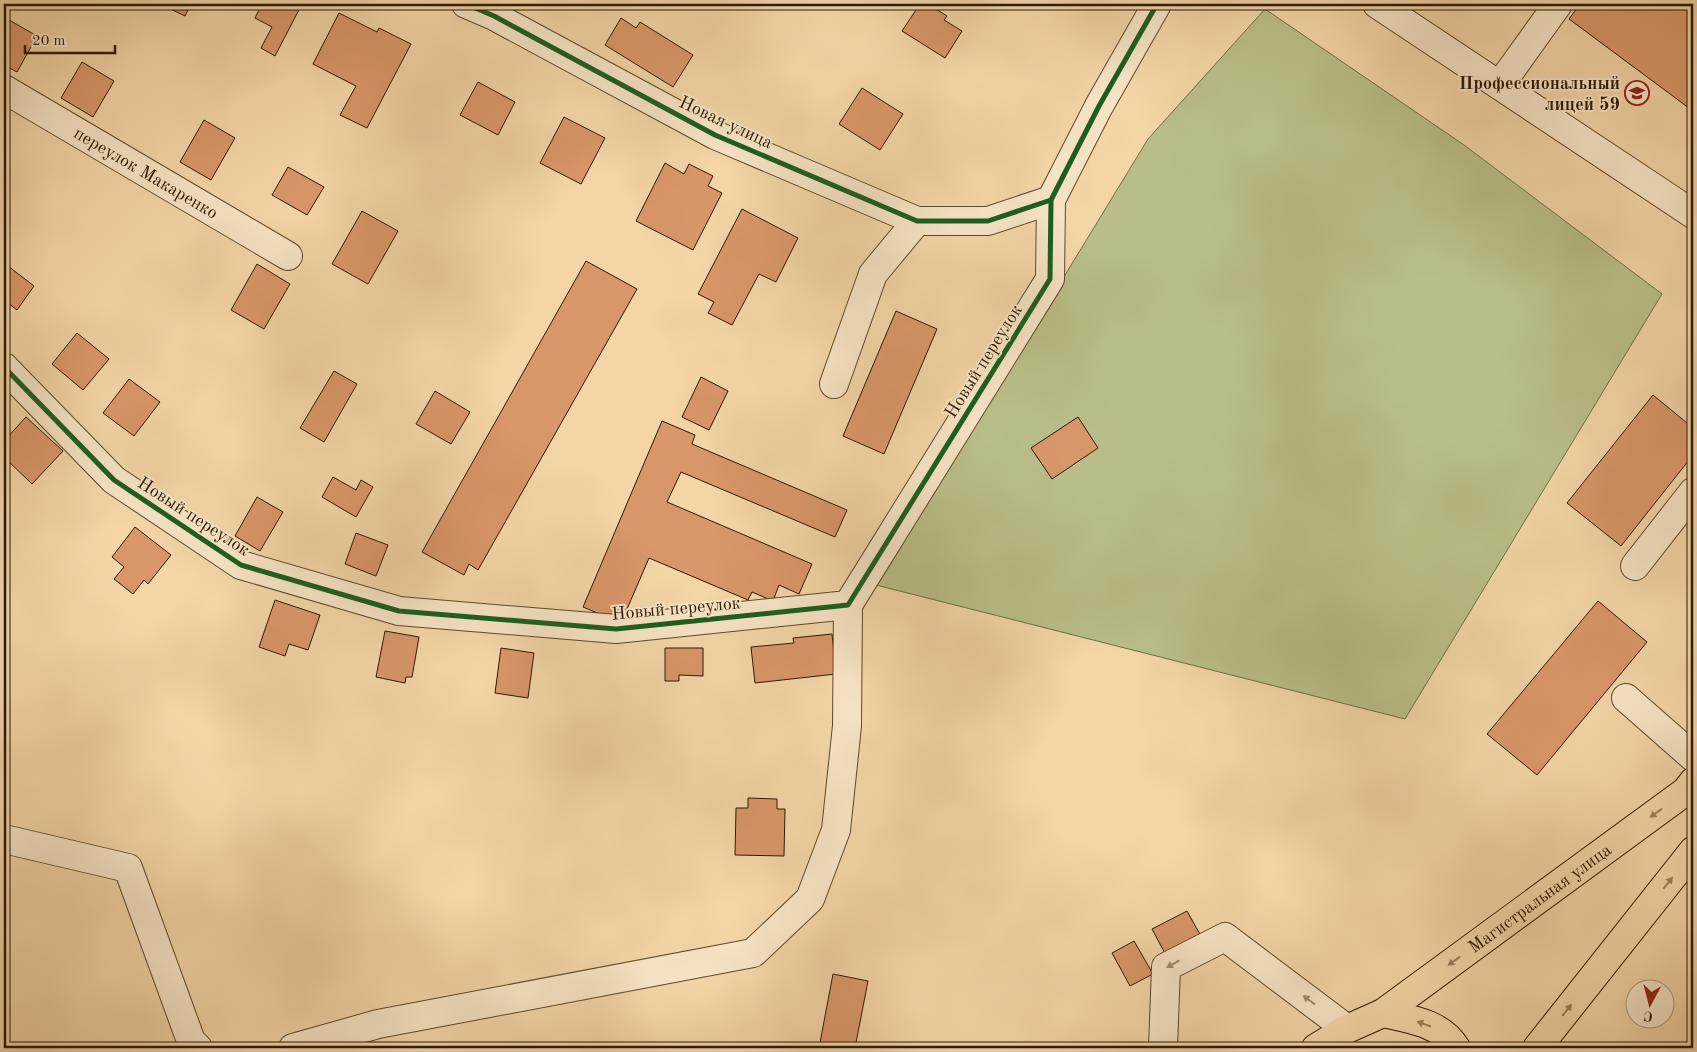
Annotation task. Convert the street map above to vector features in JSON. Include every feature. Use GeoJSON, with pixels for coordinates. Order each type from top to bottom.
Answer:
{"type":"FeatureCollection","features":[{"type":"Feature","properties":{"kind":"main road","name":"Магистральная улица"},"geometry":{"type":"LineString","coordinates":[[1316,1048],[1348,1029],[1383,1013],[1678,797],[1693,782]]}},
{"type":"Feature","properties":{"kind":"main road"},"geometry":{"type":"LineString","coordinates":[[1537,1048],[1693,851]]}},
{"type":"Feature","properties":{"kind":"main road"},"geometry":{"type":"LineString","coordinates":[[1383,1013],[1428,1024],[1451,1039],[1456,1048]]}},
{"type":"Feature","properties":{"kind":"street","name":"Новая улица"},"geometry":{"type":"LineString","coordinates":[[466,4],[497,10],[715,135],[918,221],[988,221],[1052,200]]}},
{"type":"Feature","properties":{"kind":"street"},"geometry":{"type":"LineString","coordinates":[[1052,200],[1099,106],[1157,4]]}},
{"type":"Feature","properties":{"kind":"street"},"geometry":{"type":"LineString","coordinates":[[1377,4],[1693,214]]}},
{"type":"Feature","properties":{"kind":"street"},"geometry":{"type":"LineString","coordinates":[[1500,85],[1558,4]]}},
{"type":"Feature","properties":{"kind":"street","name":"переулок Макаренко"},"geometry":{"type":"LineString","coordinates":[[4,89],[288,256]]}},
{"type":"Feature","properties":{"kind":"street","name":"Новый переулок"},"geometry":{"type":"LineString","coordinates":[[4,367],[114,480],[241,565],[390,608],[616,629],[848,605],[1050,279],[1052,200]]}},
{"type":"Feature","properties":{"kind":"street"},"geometry":{"type":"LineString","coordinates":[[834,384],[873,274],[918,221]]}},
{"type":"Feature","properties":{"kind":"street"},"geometry":{"type":"LineString","coordinates":[[1635,566],[1693,492]]}},
{"type":"Feature","properties":{"kind":"street"},"geometry":{"type":"LineString","coordinates":[[293,1048],[378,1024],[754,954],[810,899],[836,830],[847,726],[848,605]]}},
{"type":"Feature","properties":{"kind":"street"},"geometry":{"type":"LineString","coordinates":[[1626,698],[1693,757]]}},
{"type":"Feature","properties":{"kind":"street"},"geometry":{"type":"LineString","coordinates":[[4,839],[128,868],[191,1040],[198,1048]]}},
{"type":"Feature","properties":{"kind":"street"},"geometry":{"type":"LineString","coordinates":[[1164,1048],[1166,967],[1225,937],[1348,1029]]}},
{"type":"Feature","properties":{"kind":"green space"},"geometry":{"type":"Polygon","coordinates":[[[1265,9],[1464,145],[1662,294],[1405,719],[876,585],[1148,139],[1265,9]]]}},
{"type":"Feature","properties":{"kind":"building"},"geometry":{"type":"Polygon","coordinates":[[[160,4],[191,4],[185,16],[160,4]]]}},
{"type":"Feature","properties":{"kind":"building"},"geometry":{"type":"Polygon","coordinates":[[[262,4],[302,4],[275,56],[261,48],[272,27],[255,18],[262,4]]]}},
{"type":"Feature","properties":{"kind":"building"},"geometry":{"type":"Polygon","coordinates":[[[920,4],[928,4],[947,16],[944,20],[962,31],[945,58],[902,31],[920,4]]]}},
{"type":"Feature","properties":{"kind":"building"},"geometry":{"type":"Polygon","coordinates":[[[1580,4],[1693,4],[1693,111],[1569,19],[1580,4]]]}},
{"type":"Feature","properties":{"kind":"building"},"geometry":{"type":"Polygon","coordinates":[[[339,13],[377,32],[379,28],[411,44],[367,128],[340,115],[356,86],[313,64],[339,13]]]}},
{"type":"Feature","properties":{"kind":"building"},"geometry":{"type":"Polygon","coordinates":[[[621,18],[636,28],[640,22],[693,55],[673,87],[605,45],[621,18]]]}},
{"type":"Feature","properties":{"kind":"building"},"geometry":{"type":"Polygon","coordinates":[[[9,20],[37,36],[17,72],[4,65],[4,30],[9,20]]]}},
{"type":"Feature","properties":{"kind":"building"},"geometry":{"type":"Polygon","coordinates":[[[82,62],[114,81],[93,117],[61,98],[82,62]]]}},
{"type":"Feature","properties":{"kind":"building"},"geometry":{"type":"Polygon","coordinates":[[[478,82],[515,102],[498,135],[460,115],[478,82]]]}},
{"type":"Feature","properties":{"kind":"building"},"geometry":{"type":"Polygon","coordinates":[[[862,88],[903,114],[880,150],[839,124],[862,88]]]}},
{"type":"Feature","properties":{"kind":"building"},"geometry":{"type":"Polygon","coordinates":[[[564,117],[605,138],[581,184],[540,163],[564,117]]]}},
{"type":"Feature","properties":{"kind":"building"},"geometry":{"type":"Polygon","coordinates":[[[204,120],[235,138],[211,180],[180,162],[204,120]]]}},
{"type":"Feature","properties":{"kind":"building"},"geometry":{"type":"Polygon","coordinates":[[[665,163],[684,174],[689,164],[713,176],[708,186],[722,193],[693,250],[636,221],[665,163]]]}},
{"type":"Feature","properties":{"kind":"building"},"geometry":{"type":"Polygon","coordinates":[[[288,167],[324,187],[307,215],[272,195],[288,167]]]}},
{"type":"Feature","properties":{"kind":"building"},"geometry":{"type":"Polygon","coordinates":[[[742,209],[798,238],[776,282],[759,274],[732,325],[708,313],[714,302],[698,294],[742,209]]]}},
{"type":"Feature","properties":{"kind":"building"},"geometry":{"type":"Polygon","coordinates":[[[362,211],[398,231],[368,284],[332,264],[362,211]]]}},
{"type":"Feature","properties":{"kind":"building"},"geometry":{"type":"Polygon","coordinates":[[[586,261],[637,289],[478,570],[469,564],[464,575],[422,552],[586,261]]]}},
{"type":"Feature","properties":{"kind":"building"},"geometry":{"type":"Polygon","coordinates":[[[4,263],[34,286],[17,310],[4,300],[4,263]]]}},
{"type":"Feature","properties":{"kind":"building"},"geometry":{"type":"Polygon","coordinates":[[[257,264],[290,284],[264,329],[231,310],[257,264]]]}},
{"type":"Feature","properties":{"kind":"building"},"geometry":{"type":"Polygon","coordinates":[[[896,311],[937,329],[884,454],[843,436],[896,311]]]}},
{"type":"Feature","properties":{"kind":"building"},"geometry":{"type":"Polygon","coordinates":[[[77,333],[109,359],[83,390],[52,364],[77,333]]]}},
{"type":"Feature","properties":{"kind":"building"},"geometry":{"type":"Polygon","coordinates":[[[334,371],[357,384],[324,442],[300,428],[334,371]]]}},
{"type":"Feature","properties":{"kind":"building"},"geometry":{"type":"Polygon","coordinates":[[[701,377],[728,391],[709,430],[682,417],[701,377]]]}},
{"type":"Feature","properties":{"kind":"building"},"geometry":{"type":"Polygon","coordinates":[[[129,379],[160,402],[134,436],[103,413],[129,379]]]}},
{"type":"Feature","properties":{"kind":"building"},"geometry":{"type":"Polygon","coordinates":[[[435,391],[470,412],[451,444],[416,424],[435,391]]]}},
{"type":"Feature","properties":{"kind":"building"},"geometry":{"type":"Polygon","coordinates":[[[1653,395],[1693,428],[1693,455],[1621,546],[1567,503],[1653,395]]]}},
{"type":"Feature","properties":{"kind":"building"},"geometry":{"type":"Polygon","coordinates":[[[26,417],[63,451],[32,484],[4,457],[4,441],[26,417]]]}},
{"type":"Feature","properties":{"kind":"building"},"geometry":{"type":"Polygon","coordinates":[[[1078,417],[1098,448],[1052,479],[1031,448],[1078,417]]]}},
{"type":"Feature","properties":{"kind":"building"},"geometry":{"type":"Polygon","coordinates":[[[662,421],[695,435],[692,444],[847,510],[835,537],[681,472],[667,502],[812,564],[799,594],[779,585],[773,601],[752,592],[748,600],[649,558],[621,623],[583,607],[662,421]]]}},
{"type":"Feature","properties":{"kind":"building"},"geometry":{"type":"Polygon","coordinates":[[[333,477],[356,490],[361,480],[373,487],[356,517],[322,497],[333,477]]]}},
{"type":"Feature","properties":{"kind":"building"},"geometry":{"type":"Polygon","coordinates":[[[257,497],[283,512],[260,551],[235,536],[257,497]]]}},
{"type":"Feature","properties":{"kind":"building"},"geometry":{"type":"Polygon","coordinates":[[[135,527],[171,555],[148,584],[144,580],[133,594],[114,579],[124,567],[112,557],[135,527]]]}},
{"type":"Feature","properties":{"kind":"building"},"geometry":{"type":"Polygon","coordinates":[[[356,533],[388,545],[376,576],[345,564],[356,533]]]}},
{"type":"Feature","properties":{"kind":"building"},"geometry":{"type":"Polygon","coordinates":[[[275,600],[320,615],[308,650],[289,644],[285,656],[259,647],[275,600]]]}},
{"type":"Feature","properties":{"kind":"building"},"geometry":{"type":"Polygon","coordinates":[[[1598,601],[1647,642],[1537,775],[1487,734],[1598,601]]]}},
{"type":"Feature","properties":{"kind":"building"},"geometry":{"type":"Polygon","coordinates":[[[385,631],[419,637],[412,677],[406,677],[405,683],[376,677],[385,631]]]}},
{"type":"Feature","properties":{"kind":"building"},"geometry":{"type":"Polygon","coordinates":[[[832,634],[836,674],[755,683],[751,647],[794,643],[793,638],[832,634]]]}},
{"type":"Feature","properties":{"kind":"building"},"geometry":{"type":"Polygon","coordinates":[[[501,648],[534,653],[528,698],[495,693],[501,648]]]}},
{"type":"Feature","properties":{"kind":"building"},"geometry":{"type":"Polygon","coordinates":[[[665,648],[703,648],[703,676],[679,675],[679,681],[665,681],[665,648]]]}},
{"type":"Feature","properties":{"kind":"building"},"geometry":{"type":"Polygon","coordinates":[[[748,798],[777,799],[777,809],[785,809],[784,856],[735,855],[736,808],[748,808],[748,798]]]}},
{"type":"Feature","properties":{"kind":"building"},"geometry":{"type":"Polygon","coordinates":[[[1187,911],[1212,956],[1177,976],[1152,929],[1187,911]]]}},
{"type":"Feature","properties":{"kind":"building"},"geometry":{"type":"Polygon","coordinates":[[[1134,941],[1153,974],[1130,986],[1112,953],[1134,941]]]}},
{"type":"Feature","properties":{"kind":"building"},"geometry":{"type":"Polygon","coordinates":[[[833,974],[868,981],[855,1048],[819,1048],[833,974]]]}},
{"type":"Feature","properties":{"kind":"cycle path"},"geometry":{"type":"LineString","coordinates":[[466,4],[494,16],[715,135],[917,221],[988,221],[1051,200],[1099,106],[1157,4]]}},
{"type":"Feature","properties":{"kind":"cycle path"},"geometry":{"type":"LineString","coordinates":[[4,367],[114,480],[241,565],[399,611],[616,629],[848,605],[1050,279],[1051,200]]}},
{"type":"Feature","properties":{"kind":"place","name":"Профессиональный лицей 59"},"geometry":{"type":"Point","coordinates":[1637,93]}}]}
